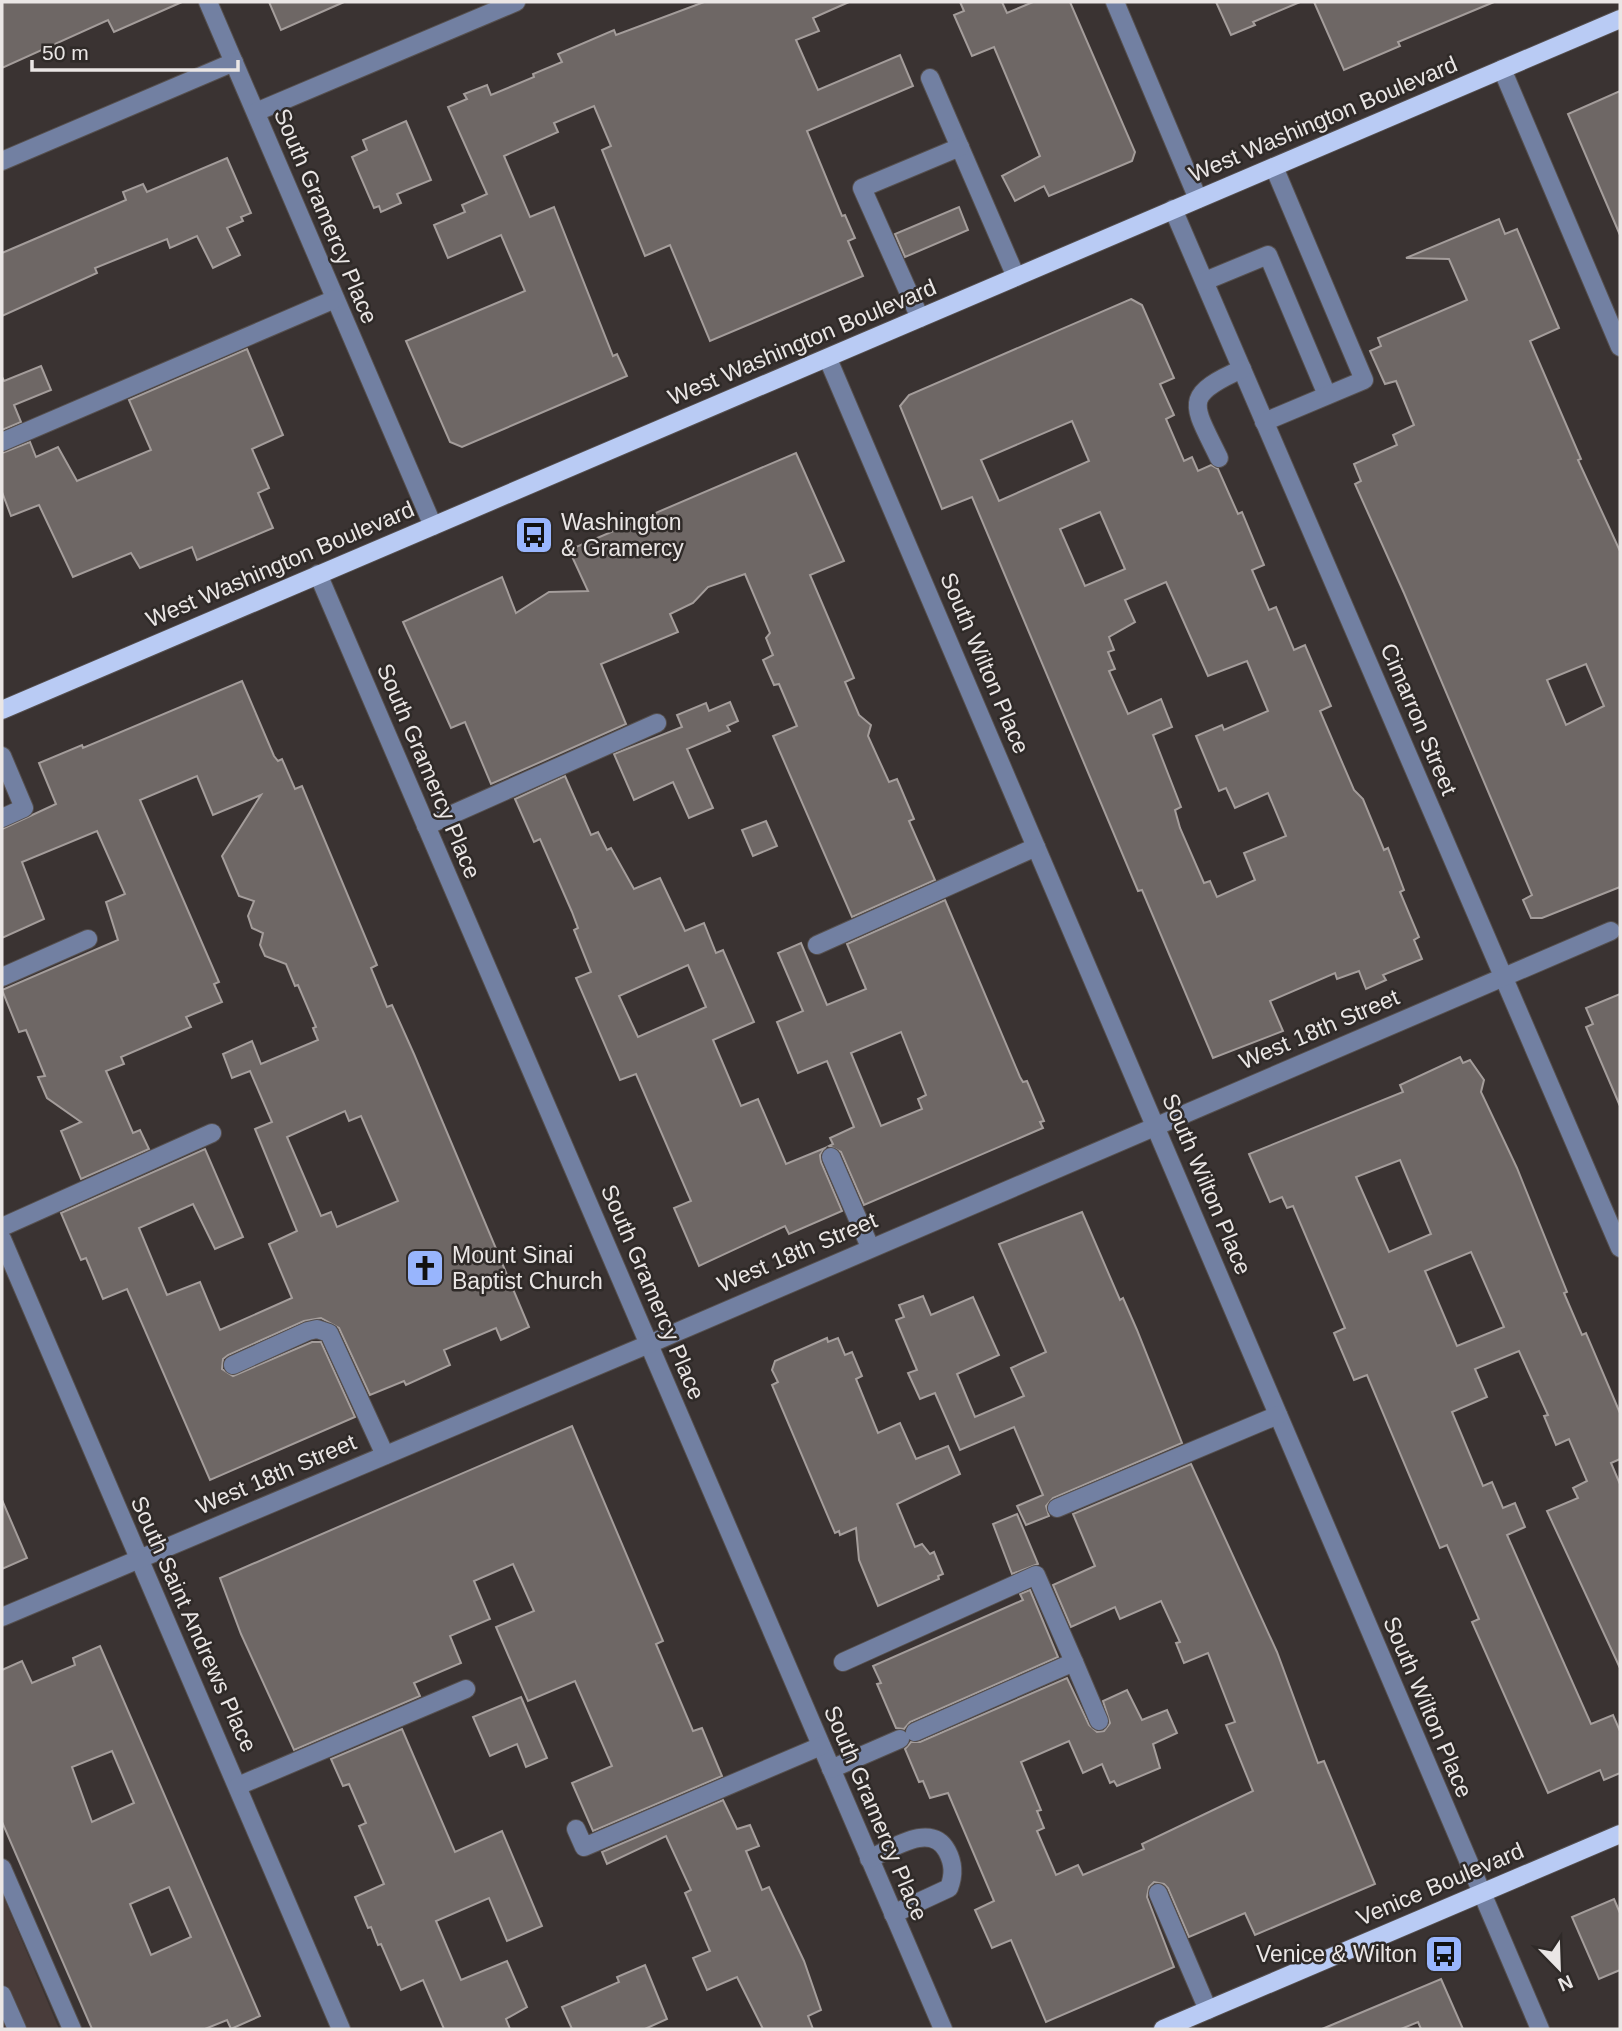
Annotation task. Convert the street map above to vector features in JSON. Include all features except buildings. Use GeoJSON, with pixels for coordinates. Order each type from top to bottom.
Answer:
{"type":"FeatureCollection","features":[{"type":"Feature","properties":{"kind":"main road","name":"West Washington Boulevard"},"geometry":{"type":"LineString","coordinates":[[2,710],[1620,19]]}},
{"type":"Feature","properties":{"kind":"main road","name":"Venice Boulevard"},"geometry":{"type":"LineString","coordinates":[[1163,2029],[1620,1834]]}},
{"type":"Feature","properties":{"kind":"street","name":"South Gramercy Place"},"geometry":{"type":"LineString","coordinates":[[208,2],[433,526]]}},
{"type":"Feature","properties":{"kind":"street"},"geometry":{"type":"LineString","coordinates":[[256,112],[516,2]]}},
{"type":"Feature","properties":{"kind":"street"},"geometry":{"type":"LineString","coordinates":[[1115,2],[1198,199]]}},
{"type":"Feature","properties":{"kind":"street"},"geometry":{"type":"LineString","coordinates":[[2,161],[234,62]]}},
{"type":"Feature","properties":{"kind":"street"},"geometry":{"type":"LineString","coordinates":[[1502,69],[1620,347]]}},
{"type":"Feature","properties":{"kind":"street"},"geometry":{"type":"LineString","coordinates":[[930,78],[1016,277]]}},
{"type":"Feature","properties":{"kind":"street"},"geometry":{"type":"LineString","coordinates":[[920,318],[862,188],[960,147]]}},
{"type":"Feature","properties":{"kind":"street"},"geometry":{"type":"LineString","coordinates":[[1264,422],[1364,380],[1274,167]]}},
{"type":"Feature","properties":{"kind":"street","name":"Cimarron Street"},"geometry":{"type":"LineString","coordinates":[[1173,209],[1620,1248]]}},
{"type":"Feature","properties":{"kind":"street"},"geometry":{"type":"LineString","coordinates":[[1205,281],[1268,255],[1327,396]]}},
{"type":"Feature","properties":{"kind":"street"},"geometry":{"type":"LineString","coordinates":[[2,442],[335,299]]}},
{"type":"Feature","properties":{"kind":"street","name":"South Wilton Place"},"geometry":{"type":"LineString","coordinates":[[828,359],[1539,2029]]}},
{"type":"Feature","properties":{"kind":"street"},"geometry":{"type":"LineString","coordinates":[[1219,458],[1198,415],[1199,395],[1208,384],[1242,369]]}},
{"type":"Feature","properties":{"kind":"street","name":"South Gramercy Place"},"geometry":{"type":"LineString","coordinates":[[318,574],[943,2029]]}},
{"type":"Feature","properties":{"kind":"street"},"geometry":{"type":"LineString","coordinates":[[426,826],[657,723]]}},
{"type":"Feature","properties":{"kind":"street"},"geometry":{"type":"LineString","coordinates":[[2,756],[24,808],[2,818]]}},
{"type":"Feature","properties":{"kind":"street"},"geometry":{"type":"LineString","coordinates":[[817,946],[1036,847]]}},
{"type":"Feature","properties":{"kind":"street","name":"West 18th Street"},"geometry":{"type":"LineString","coordinates":[[2,1617],[649,1344],[1611,931]]}},
{"type":"Feature","properties":{"kind":"street"},"geometry":{"type":"LineString","coordinates":[[2,977],[88,939]]}},
{"type":"Feature","properties":{"kind":"street"},"geometry":{"type":"LineString","coordinates":[[2,1227],[212,1133]]}},
{"type":"Feature","properties":{"kind":"street"},"geometry":{"type":"LineString","coordinates":[[831,1157],[870,1247]]}},
{"type":"Feature","properties":{"kind":"street","name":"South Saint Andrews Place"},"geometry":{"type":"LineString","coordinates":[[2,1239],[341,2029]]}},
{"type":"Feature","properties":{"kind":"street"},"geometry":{"type":"LineString","coordinates":[[233,1365],[308,1331],[317,1329],[329,1333],[385,1455]]}},
{"type":"Feature","properties":{"kind":"street"},"geometry":{"type":"LineString","coordinates":[[1057,1507],[1278,1415]]}},
{"type":"Feature","properties":{"kind":"street"},"geometry":{"type":"LineString","coordinates":[[843,1662],[1036,1575],[1099,1721]]}},
{"type":"Feature","properties":{"kind":"street"},"geometry":{"type":"LineString","coordinates":[[831,1769],[1074,1662]]}},
{"type":"Feature","properties":{"kind":"street"},"geometry":{"type":"LineString","coordinates":[[238,1786],[466,1689]]}},
{"type":"Feature","properties":{"kind":"street"},"geometry":{"type":"LineString","coordinates":[[576,1829],[584,1847],[821,1746]]}},
{"type":"Feature","properties":{"kind":"street"},"geometry":{"type":"LineString","coordinates":[[869,1859],[913,1839],[929,1836],[943,1843],[951,1858],[954,1876],[949,1888],[893,1914]]}},
{"type":"Feature","properties":{"kind":"street"},"geometry":{"type":"LineString","coordinates":[[2,1868],[72,2029]]}},
{"type":"Feature","properties":{"kind":"street"},"geometry":{"type":"LineString","coordinates":[[1158,1893],[1208,2010]]}},
{"type":"Feature","properties":{"kind":"street"},"geometry":{"type":"LineString","coordinates":[[3,2000],[17,2029]]}},
{"type":"Feature","properties":{"kind":"shaded area"},"geometry":{"type":"Polygon","coordinates":[[[2,1893],[59,2029],[2,2029],[2,1893]]]}},
{"type":"Feature","properties":{"kind":"place","name":"Washington & Gramercy"},"geometry":{"type":"Point","coordinates":[534,535]}},
{"type":"Feature","properties":{"kind":"place","name":"Mount Sinai Baptist Church"},"geometry":{"type":"Point","coordinates":[425,1268]}},
{"type":"Feature","properties":{"kind":"place","name":"Venice & Wilton"},"geometry":{"type":"Point","coordinates":[1444,1954]}}]}
